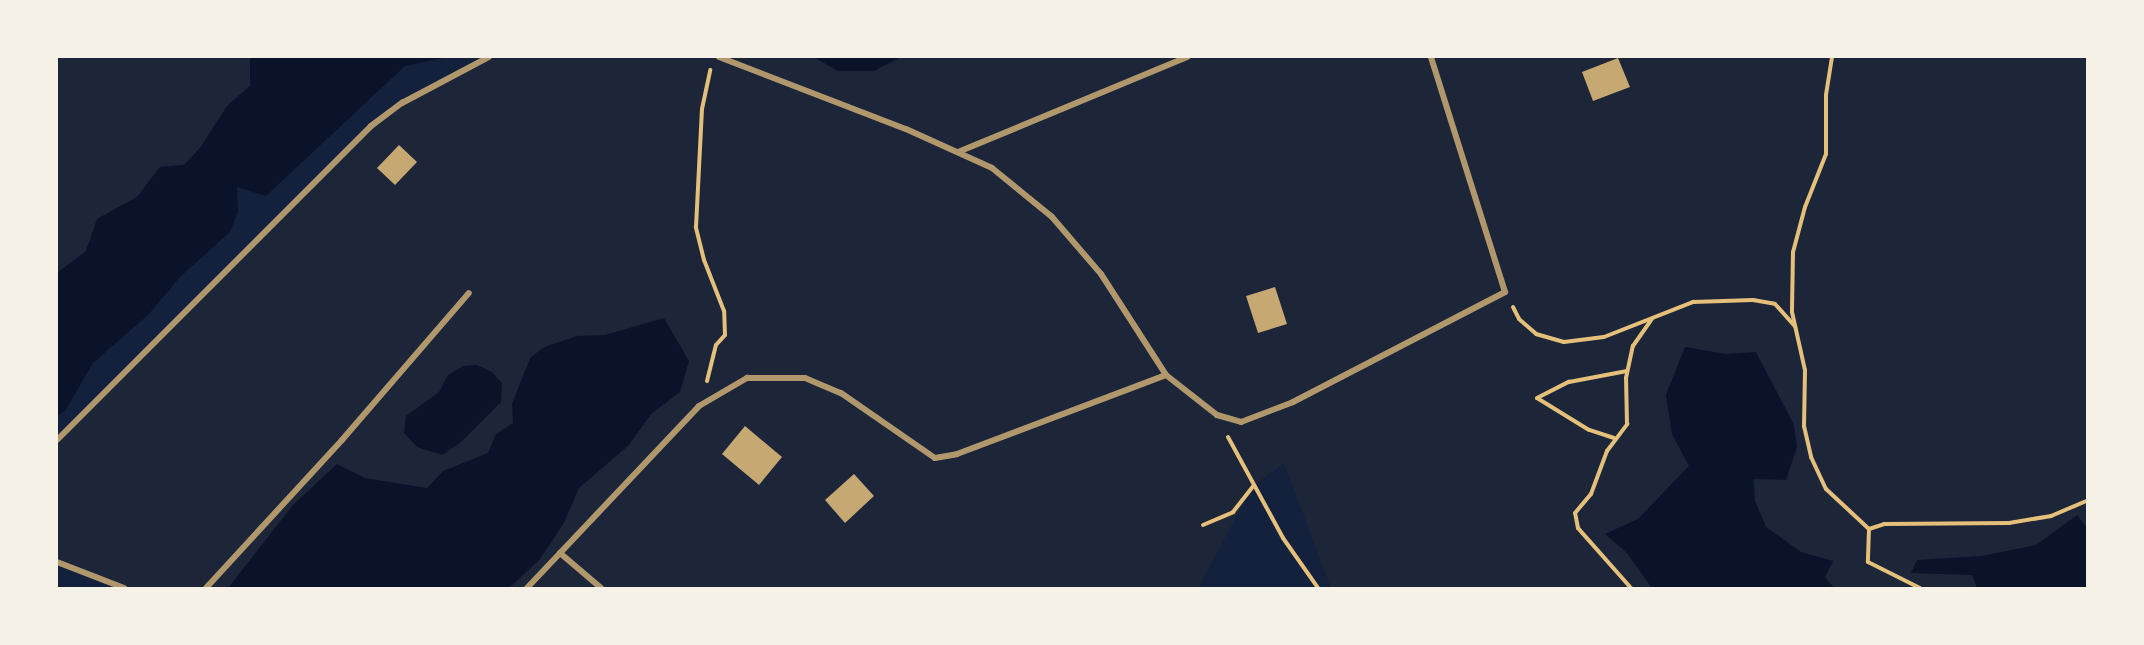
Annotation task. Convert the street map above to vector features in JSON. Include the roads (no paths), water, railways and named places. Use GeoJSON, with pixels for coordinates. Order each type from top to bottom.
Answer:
{"type":"FeatureCollection","features":[{"type":"Feature","properties":{"kind":"street"},"geometry":{"type":"LineString","coordinates":[[57,440],[371,126],[402,103],[489,57]]}},
{"type":"Feature","properties":{"kind":"street"},"geometry":{"type":"LineString","coordinates":[[719,57],[958,152],[992,168],[1052,217],[1101,274],[1166,375],[1217,416],[1241,422],[1293,402],[1505,292],[1431,57]]}},
{"type":"Feature","properties":{"kind":"street"},"geometry":{"type":"LineString","coordinates":[[958,152],[1186,57]]}},
{"type":"Feature","properties":{"kind":"street"},"geometry":{"type":"LineString","coordinates":[[206,588],[342,440],[469,293]]}},
{"type":"Feature","properties":{"kind":"street"},"geometry":{"type":"LineString","coordinates":[[527,588],[699,406],[747,378],[805,378],[841,393],[935,458],[957,454],[1166,375]]}},
{"type":"Feature","properties":{"kind":"street"},"geometry":{"type":"LineString","coordinates":[[561,553],[601,588]]}},
{"type":"Feature","properties":{"kind":"street"},"geometry":{"type":"LineString","coordinates":[[57,562],[124,588]]}}]}
